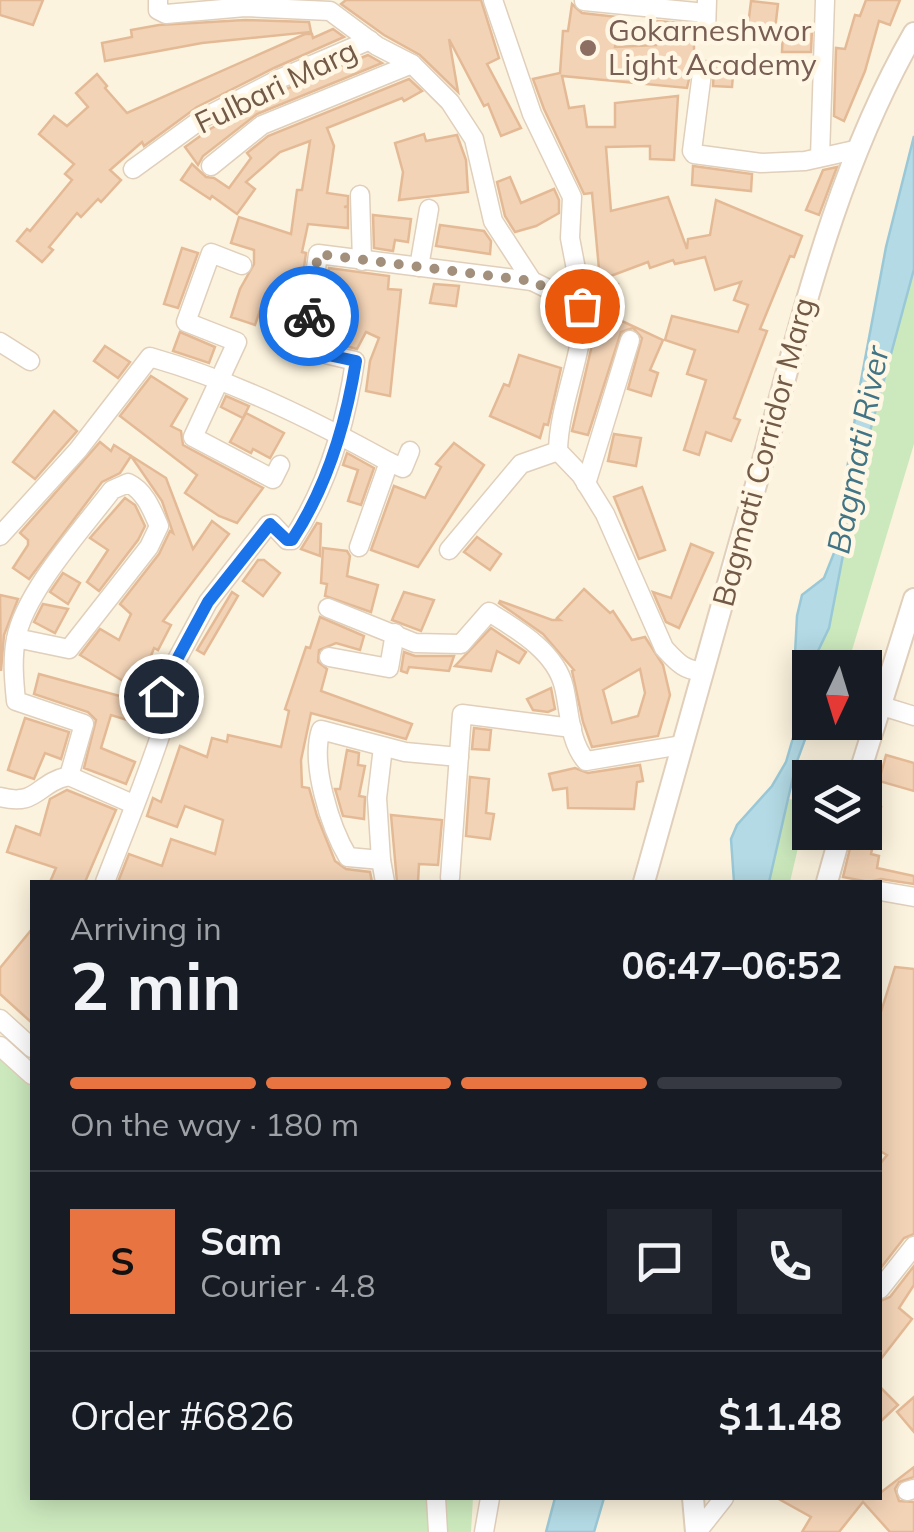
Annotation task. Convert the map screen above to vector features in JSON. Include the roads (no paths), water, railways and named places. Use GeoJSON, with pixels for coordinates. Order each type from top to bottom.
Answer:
{"type":"FeatureCollection","features":[{"type":"Feature","properties":{"kind":"street","name":"Fulbari Marg"},"geometry":{"type":"LineString","coordinates":[[158,0],[162,14],[244,4],[331,6],[370,40],[412,64],[450,102],[474,139],[493,221],[532,281]]}},
{"type":"Feature","properties":{"kind":"street"},"geometry":{"type":"LineString","coordinates":[[493,0],[532,114],[572,196],[570,238],[582,306],[580,348],[558,433],[558,451],[586,484],[620,543],[664,648],[676,662],[693,672],[704,670]]}},
{"type":"Feature","properties":{"kind":"street"},"geometry":{"type":"LineString","coordinates":[[811,0],[825,0],[820,156]]}},
{"type":"Feature","properties":{"kind":"street"},"geometry":{"type":"LineString","coordinates":[[584,1],[706,6],[706,32]]}},
{"type":"Feature","properties":{"kind":"street","name":"Bagmati Corridor Marg"},"geometry":{"type":"LineString","coordinates":[[645,880],[810,284],[858,149],[914,33]]}},
{"type":"Feature","properties":{"kind":"street","name":"Fulbari Marg"},"geometry":{"type":"LineString","coordinates":[[133,168],[203,118],[278,79],[370,40]]}},
{"type":"Feature","properties":{"kind":"street","name":"Fulbari Marg"},"geometry":{"type":"LineString","coordinates":[[211,166],[262,125],[412,64]]}},
{"type":"Feature","properties":{"kind":"street"},"geometry":{"type":"LineString","coordinates":[[702,73],[694,154],[761,163],[805,161],[858,149]]}},
{"type":"Feature","properties":{"kind":"street"},"geometry":{"type":"LineString","coordinates":[[360,195],[362,260]]}},
{"type":"Feature","properties":{"kind":"street"},"geometry":{"type":"LineString","coordinates":[[419,267],[430,209]]}},
{"type":"Feature","properties":{"kind":"street"},"geometry":{"type":"LineString","coordinates":[[242,265],[210,254],[186,322],[236,342],[193,437],[273,480],[280,465]]}},
{"type":"Feature","properties":{"kind":"street"},"geometry":{"type":"LineString","coordinates":[[105,880],[133,804],[150,771],[169,708],[160,691],[198,619],[268,525],[292,540],[313,505],[340,435],[356,361],[305,350],[318,254],[532,281],[582,306]]}},
{"type":"Feature","properties":{"kind":"street"},"geometry":{"type":"LineString","coordinates":[[586,484],[630,340]]}},
{"type":"Feature","properties":{"kind":"street"},"geometry":{"type":"LineString","coordinates":[[0,342],[30,361]]}},
{"type":"Feature","properties":{"kind":"street"},"geometry":{"type":"LineString","coordinates":[[0,536],[78,450],[150,357],[220,380],[403,468],[410,450]]}},
{"type":"Feature","properties":{"kind":"street"},"geometry":{"type":"LineString","coordinates":[[449,550],[521,464],[558,451]]}},
{"type":"Feature","properties":{"kind":"street"},"geometry":{"type":"LineString","coordinates":[[359,547],[389,462]]}},
{"type":"Feature","properties":{"kind":"street"},"geometry":{"type":"LineString","coordinates":[[16,638],[69,649],[149,546],[159,526],[135,485],[128,482],[112,490],[38,590],[16,638],[16,701],[84,724],[69,776]]}},
{"type":"Feature","properties":{"kind":"street"},"geometry":{"type":"LineString","coordinates":[[914,598],[908,639],[882,706],[914,716]]}},
{"type":"Feature","properties":{"kind":"street"},"geometry":{"type":"LineString","coordinates":[[328,608],[415,643],[460,644],[489,612],[519,631],[553,664],[564,683],[578,752],[586,761],[681,745]]}},
{"type":"Feature","properties":{"kind":"street"},"geometry":{"type":"LineString","coordinates":[[328,657],[389,668],[395,633]]}},
{"type":"Feature","properties":{"kind":"street"},"geometry":{"type":"LineString","coordinates":[[450,878],[464,713],[572,728]]}},
{"type":"Feature","properties":{"kind":"street"},"geometry":{"type":"LineString","coordinates":[[381,860],[348,857],[338,840],[318,768],[319,734],[326,728],[382,747],[460,757]]}},
{"type":"Feature","properties":{"kind":"street"},"geometry":{"type":"LineString","coordinates":[[382,747],[377,798],[385,880]]}},
{"type":"Feature","properties":{"kind":"street"},"geometry":{"type":"LineString","coordinates":[[0,797],[20,802],[50,780],[69,776],[133,804]]}},
{"type":"Feature","properties":{"kind":"street"},"geometry":{"type":"LineString","coordinates":[[829,880],[836,850]]}},
{"type":"Feature","properties":{"kind":"street"},"geometry":{"type":"LineString","coordinates":[[882,891],[914,897]]}},
{"type":"Feature","properties":{"kind":"street"},"geometry":{"type":"LineString","coordinates":[[0,1020],[30,1046]]}},
{"type":"Feature","properties":{"kind":"street"},"geometry":{"type":"LineString","coordinates":[[0,1046],[30,1073]]}},
{"type":"Feature","properties":{"kind":"street"},"geometry":{"type":"LineString","coordinates":[[882,1286],[914,1246]]}},
{"type":"Feature","properties":{"kind":"street"},"geometry":{"type":"LineString","coordinates":[[436,1500],[438,1532]]}},
{"type":"Feature","properties":{"kind":"street"},"geometry":{"type":"LineString","coordinates":[[484,1532],[490,1500]]}},
{"type":"Feature","properties":{"kind":"street"},"geometry":{"type":"LineString","coordinates":[[693,1500],[697,1532]]}},
{"type":"Feature","properties":{"kind":"street"},"geometry":{"type":"LineString","coordinates":[[697,1532],[722,1500]]}},
{"type":"Feature","properties":{"kind":"water","name":"Bagmati River"},"geometry":{"type":"Polygon","coordinates":[[[914,136],[914,269],[859,472],[829,628],[818,650],[795,650],[802,595],[824,578],[834,553],[886,247],[914,136]]]}},
{"type":"Feature","properties":{"kind":"water"},"geometry":{"type":"Polygon","coordinates":[[[792,740],[805,740],[797,760],[792,760],[792,781],[769,880],[734,880],[731,839],[737,825],[772,786],[786,762],[792,740]]]}},
{"type":"Feature","properties":{"kind":"water"},"geometry":{"type":"Polygon","coordinates":[[[554,1500],[603,1500],[594,1532],[546,1532],[554,1500]]]}},
{"type":"Feature","properties":{"kind":"place","name":"Gokarneshwor Light Academy"},"geometry":{"type":"Point","coordinates":[588,48]}}]}
